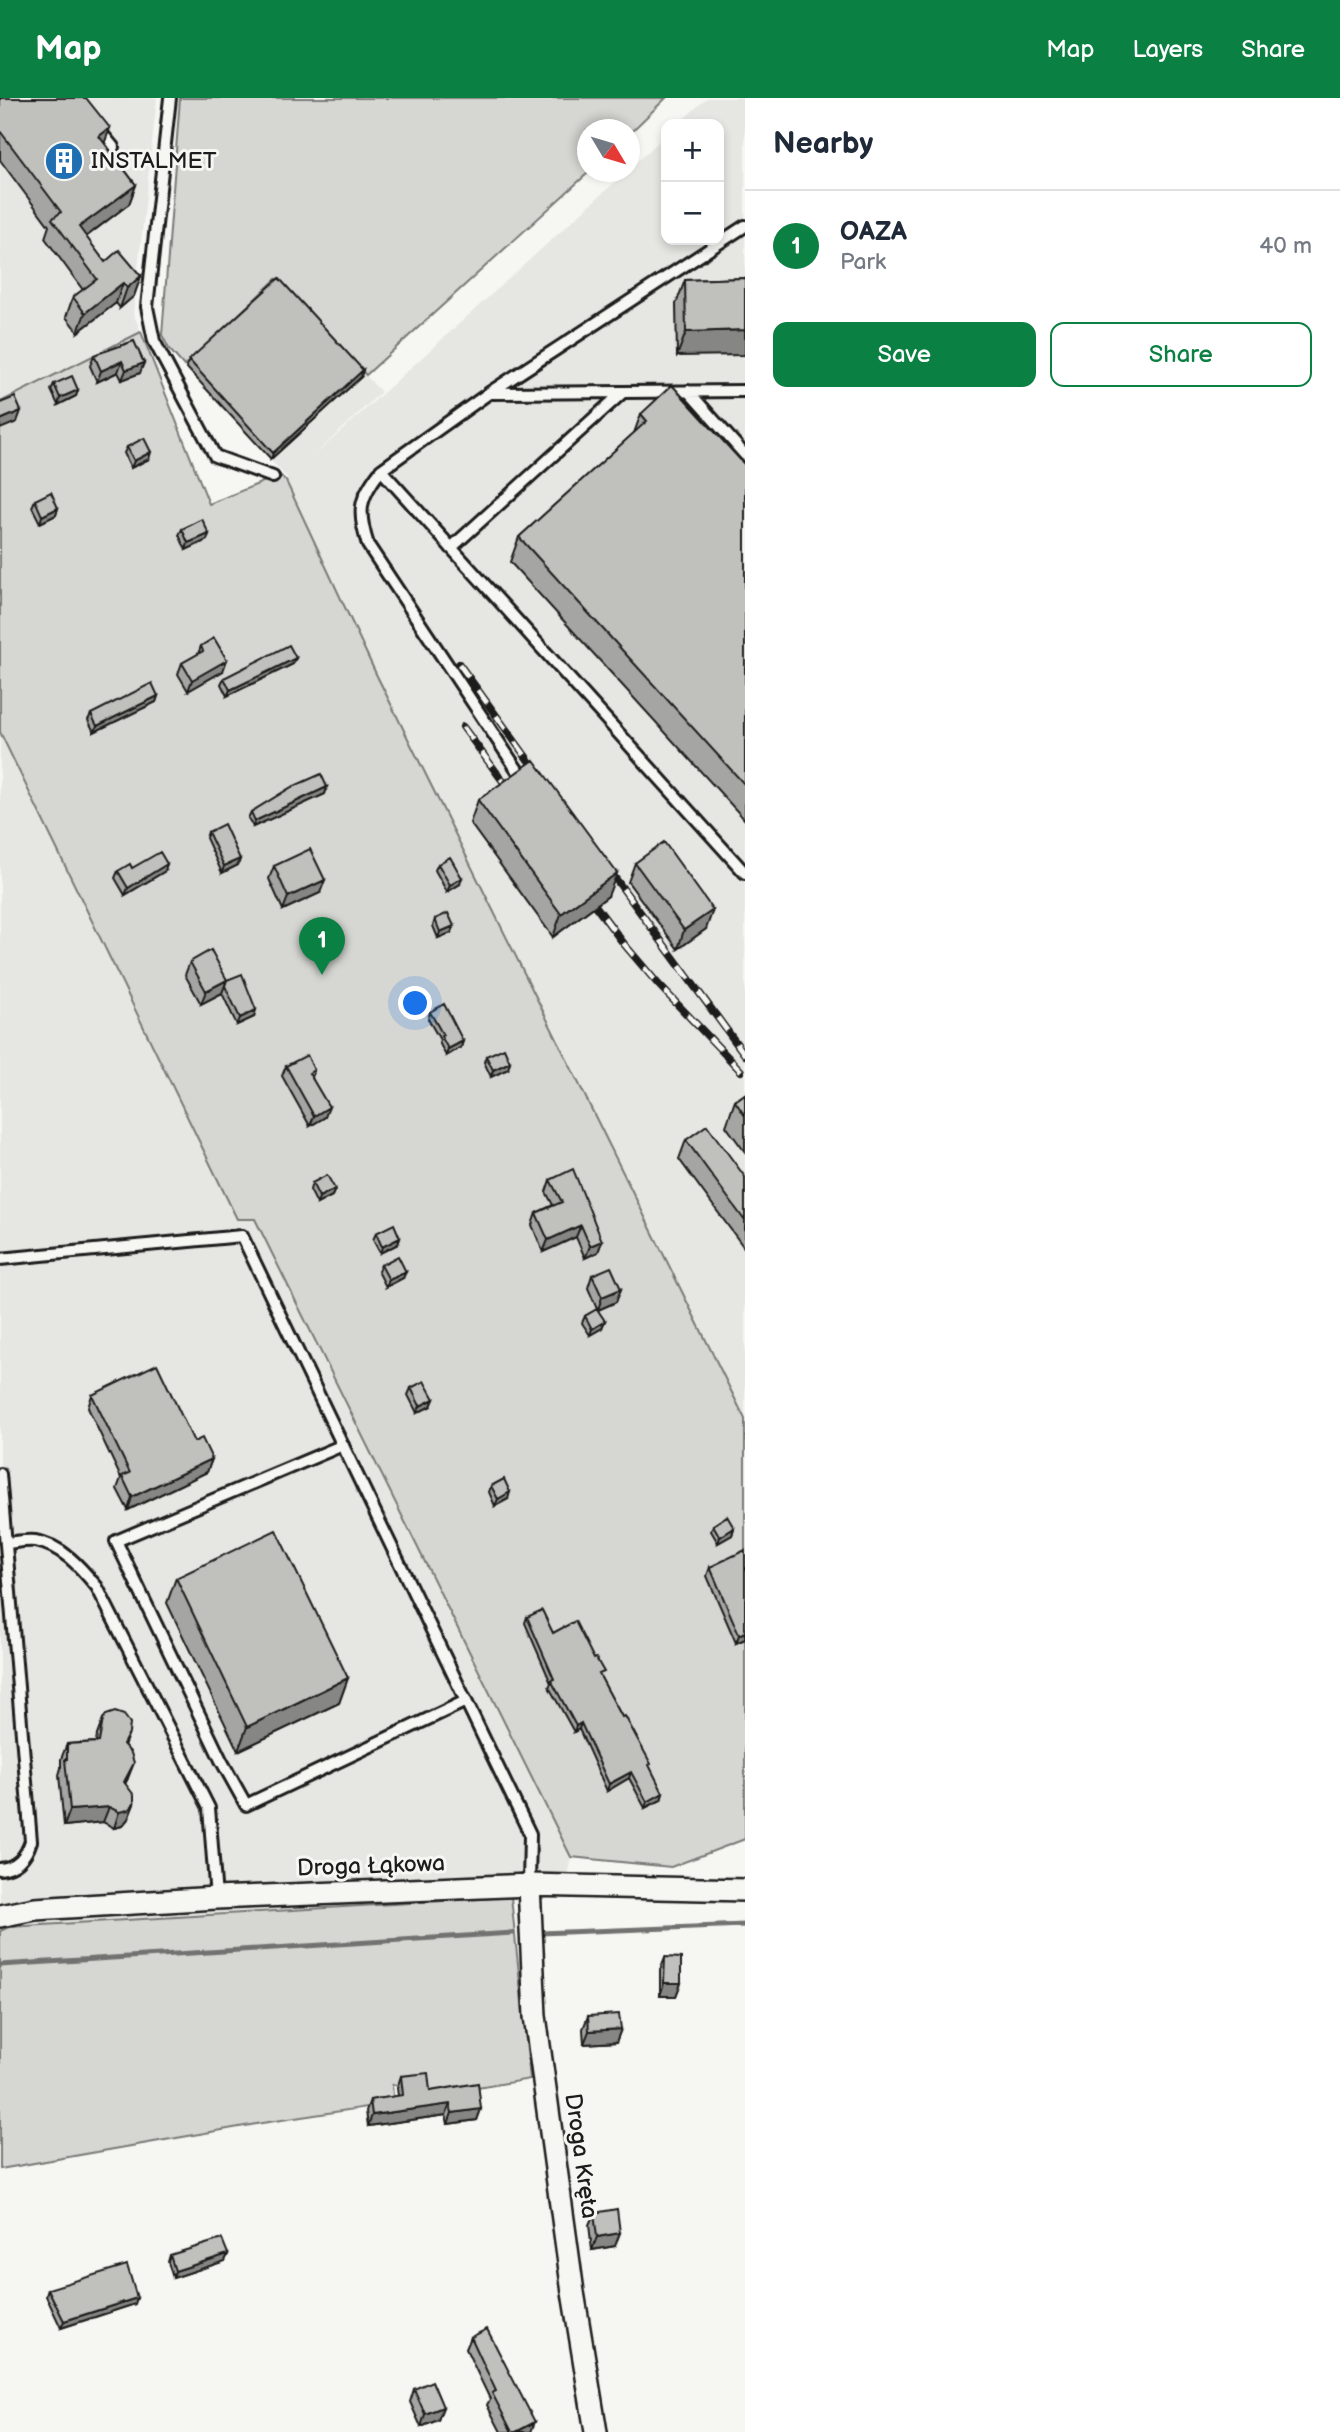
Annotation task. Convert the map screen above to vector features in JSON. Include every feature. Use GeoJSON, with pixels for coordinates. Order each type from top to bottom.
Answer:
{"type":"FeatureCollection","features":[{"type":"Feature","properties":{"kind":"street","name":"Droga Łąkowa"},"geometry":{"type":"LineString","coordinates":[[0,1916],[35,1909],[215,1898],[529,1885],[745,1890]]}},
{"type":"Feature","properties":{"kind":"street","name":"Droga Kręta"},"geometry":{"type":"LineString","coordinates":[[529,1885],[535,2016],[572,2292],[596,2432]]}},
{"type":"Feature","properties":{"kind":"lane"},"geometry":{"type":"LineString","coordinates":[[170,98],[147,307],[153,341],[215,456],[273,477]]}},
{"type":"Feature","properties":{"kind":"lane"},"geometry":{"type":"LineString","coordinates":[[89,118],[113,147]]}},
{"type":"Feature","properties":{"kind":"lane"},"geometry":{"type":"LineString","coordinates":[[518,771],[368,545],[362,527],[361,510],[366,489],[381,470],[489,393],[745,226]]}},
{"type":"Feature","properties":{"kind":"lane"},"geometry":{"type":"LineString","coordinates":[[688,391],[745,455]]}},
{"type":"Feature","properties":{"kind":"lane"},"geometry":{"type":"LineString","coordinates":[[489,393],[745,391]]}},
{"type":"Feature","properties":{"kind":"lane"},"geometry":{"type":"LineString","coordinates":[[451,548],[623,392]]}},
{"type":"Feature","properties":{"kind":"lane"},"geometry":{"type":"LineString","coordinates":[[381,470],[745,873]]}},
{"type":"Feature","properties":{"kind":"lane"},"geometry":{"type":"LineString","coordinates":[[0,1259],[242,1236],[530,1834],[529,1885]]}},
{"type":"Feature","properties":{"kind":"lane"},"geometry":{"type":"LineString","coordinates":[[343,1445],[116,1541],[221,1760],[246,1805],[466,1700]]}},
{"type":"Feature","properties":{"kind":"lane"},"geometry":{"type":"LineString","coordinates":[[0,1474],[31,1840],[21,1860],[10,1867],[0,1868]]}},
{"type":"Feature","properties":{"kind":"lane"},"geometry":{"type":"LineString","coordinates":[[7,1543],[35,1541],[57,1549],[78,1565],[97,1587],[209,1808],[215,1898]]}},
{"type":"Feature","properties":{"kind":"shaded area"},"geometry":{"type":"Polygon","coordinates":[[[0,98],[157,98],[133,313],[141,332],[0,402],[0,98]]]}},
{"type":"Feature","properties":{"kind":"shaded area"},"geometry":{"type":"Polygon","coordinates":[[[180,98],[666,98],[640,123],[640,119],[577,119],[578,182],[366,375],[276,279],[184,366],[169,349],[162,335],[180,98]]]}},
{"type":"Feature","properties":{"kind":"shaded area"},"geometry":{"type":"Polygon","coordinates":[[[707,98],[745,98],[745,1419],[377,676],[286,481],[288,479],[184,366],[276,279],[381,392],[304,465],[615,182],[640,182],[640,159],[661,140],[661,245],[724,245],[724,119],[684,119],[707,98]]]}},
{"type":"Feature","properties":{"kind":"shaded area"},"geometry":{"type":"Polygon","coordinates":[[[141,332],[209,504],[280,475],[286,481],[377,676],[745,1419],[745,1839],[671,1867],[571,1857],[255,1219],[237,1219],[0,732],[0,402],[141,332]]]}},
{"type":"Feature","properties":{"kind":"shaded area"},"geometry":{"type":"Polygon","coordinates":[[[0,732],[237,1218],[255,1218],[571,1857],[563,1896],[9,1927],[0,1931],[0,732]]]}},
{"type":"Feature","properties":{"kind":"shaded area"},"geometry":{"type":"Polygon","coordinates":[[[511,1897],[530,2079],[431,2096],[428,2080],[392,2085],[394,2103],[0,2169],[0,1931],[9,1927],[511,1897]]]}},
{"type":"Feature","properties":{"kind":"building"},"geometry":{"type":"Polygon","coordinates":[[[0,98],[86,98],[110,128],[99,136],[136,185],[79,227],[105,262],[119,250],[141,276],[127,288],[123,283],[85,313],[73,297],[97,279],[52,219],[61,212],[0,131],[0,98]]]}},
{"type":"Feature","properties":{"kind":"building"},"geometry":{"type":"Polygon","coordinates":[[[279,278],[363,370],[273,453],[189,360],[279,278]]]}},
{"type":"Feature","properties":{"kind":"building"},"geometry":{"type":"Polygon","coordinates":[[[745,278],[745,330],[686,332],[685,280],[745,278]]]}},
{"type":"Feature","properties":{"kind":"building"},"geometry":{"type":"Polygon","coordinates":[[[134,341],[144,363],[126,370],[122,361],[101,371],[94,355],[134,341]]]}},
{"type":"Feature","properties":{"kind":"building"},"geometry":{"type":"Polygon","coordinates":[[[72,376],[78,390],[60,398],[54,384],[72,376]]]}},
{"type":"Feature","properties":{"kind":"building"},"geometry":{"type":"Polygon","coordinates":[[[672,385],[745,465],[745,785],[519,537],[647,421],[641,414],[672,385]]]}},
{"type":"Feature","properties":{"kind":"building"},"geometry":{"type":"Polygon","coordinates":[[[15,397],[21,411],[0,420],[0,403],[15,397]]]}},
{"type":"Feature","properties":{"kind":"building"},"geometry":{"type":"Polygon","coordinates":[[[144,438],[151,452],[134,461],[127,447],[144,438]]]}},
{"type":"Feature","properties":{"kind":"building"},"geometry":{"type":"Polygon","coordinates":[[[51,492],[58,508],[42,516],[35,500],[51,492]]]}},
{"type":"Feature","properties":{"kind":"building"},"geometry":{"type":"Polygon","coordinates":[[[202,519],[209,534],[188,543],[182,529],[202,519]]]}},
{"type":"Feature","properties":{"kind":"building"},"geometry":{"type":"Polygon","coordinates":[[[214,638],[227,660],[192,680],[182,663],[203,651],[201,646],[214,638]]]}},
{"type":"Feature","properties":{"kind":"building"},"geometry":{"type":"Polygon","coordinates":[[[289,645],[296,658],[230,690],[224,678],[289,645]]]}},
{"type":"Feature","properties":{"kind":"building"},"geometry":{"type":"Polygon","coordinates":[[[152,683],[158,696],[97,726],[91,714],[152,683]]]}},
{"type":"Feature","properties":{"kind":"building"},"geometry":{"type":"Polygon","coordinates":[[[534,760],[617,873],[561,914],[478,800],[534,760]]]}},
{"type":"Feature","properties":{"kind":"building"},"geometry":{"type":"Polygon","coordinates":[[[321,774],[327,787],[255,821],[251,812],[290,788],[321,774]]]}},
{"type":"Feature","properties":{"kind":"building"},"geometry":{"type":"Polygon","coordinates":[[[224,824],[240,859],[224,866],[208,832],[224,824]]]}},
{"type":"Feature","properties":{"kind":"building"},"geometry":{"type":"Polygon","coordinates":[[[664,842],[713,910],[684,930],[635,863],[664,842]]]}},
{"type":"Feature","properties":{"kind":"building"},"geometry":{"type":"Polygon","coordinates":[[[310,849],[325,880],[288,897],[274,866],[310,849]]]}},
{"type":"Feature","properties":{"kind":"building"},"geometry":{"type":"Polygon","coordinates":[[[160,852],[167,864],[128,888],[118,871],[130,864],[132,868],[160,852]]]}},
{"type":"Feature","properties":{"kind":"building"},"geometry":{"type":"Polygon","coordinates":[[[450,857],[462,878],[450,885],[438,864],[450,857]]]}},
{"type":"Feature","properties":{"kind":"building"},"geometry":{"type":"Polygon","coordinates":[[[448,913],[454,926],[440,932],[435,919],[448,913]]]}},
{"type":"Feature","properties":{"kind":"building"},"geometry":{"type":"Polygon","coordinates":[[[211,950],[227,980],[206,991],[190,962],[211,950]]]}},
{"type":"Feature","properties":{"kind":"building"},"geometry":{"type":"Polygon","coordinates":[[[242,974],[256,1010],[240,1018],[225,986],[227,980],[242,974]]]}},
{"type":"Feature","properties":{"kind":"building"},"geometry":{"type":"Polygon","coordinates":[[[444,1004],[463,1041],[448,1049],[430,1012],[444,1004]]]}},
{"type":"Feature","properties":{"kind":"building"},"geometry":{"type":"Polygon","coordinates":[[[504,1048],[510,1062],[493,1070],[486,1056],[504,1048]]]}},
{"type":"Feature","properties":{"kind":"building"},"geometry":{"type":"Polygon","coordinates":[[[307,1055],[314,1070],[309,1073],[329,1107],[314,1116],[286,1066],[307,1055]]]}},
{"type":"Feature","properties":{"kind":"building"},"geometry":{"type":"Polygon","coordinates":[[[745,1094],[745,1116],[735,1101],[745,1094]]]}},
{"type":"Feature","properties":{"kind":"building"},"geometry":{"type":"Polygon","coordinates":[[[707,1125],[745,1177],[745,1221],[686,1140],[707,1125]]]}},
{"type":"Feature","properties":{"kind":"building"},"geometry":{"type":"Polygon","coordinates":[[[573,1169],[602,1241],[590,1246],[581,1225],[548,1240],[536,1213],[562,1202],[550,1180],[573,1169]]]}},
{"type":"Feature","properties":{"kind":"building"},"geometry":{"type":"Polygon","coordinates":[[[327,1175],[335,1189],[319,1197],[312,1183],[327,1175]]]}},
{"type":"Feature","properties":{"kind":"building"},"geometry":{"type":"Polygon","coordinates":[[[394,1224],[400,1238],[382,1247],[376,1233],[394,1224]]]}},
{"type":"Feature","properties":{"kind":"building"},"geometry":{"type":"Polygon","coordinates":[[[398,1256],[406,1272],[389,1280],[381,1265],[398,1256]]]}},
{"type":"Feature","properties":{"kind":"building"},"geometry":{"type":"Polygon","coordinates":[[[611,1267],[621,1289],[602,1297],[592,1275],[611,1267]]]}},
{"type":"Feature","properties":{"kind":"building"},"geometry":{"type":"Polygon","coordinates":[[[597,1309],[605,1321],[592,1329],[585,1316],[597,1309]]]}},
{"type":"Feature","properties":{"kind":"building"},"geometry":{"type":"Polygon","coordinates":[[[157,1364],[194,1442],[202,1438],[212,1459],[132,1497],[122,1476],[130,1473],[92,1395],[157,1364]]]}},
{"type":"Feature","properties":{"kind":"building"},"geometry":{"type":"Polygon","coordinates":[[[424,1381],[434,1399],[420,1406],[411,1388],[424,1381]]]}},
{"type":"Feature","properties":{"kind":"building"},"geometry":{"type":"Polygon","coordinates":[[[504,1479],[510,1492],[498,1499],[491,1486],[504,1479]]]}},
{"type":"Feature","properties":{"kind":"building"},"geometry":{"type":"Polygon","coordinates":[[[727,1516],[734,1528],[720,1537],[713,1525],[727,1516]]]}},
{"type":"Feature","properties":{"kind":"building"},"geometry":{"type":"Polygon","coordinates":[[[276,1530],[348,1678],[247,1727],[176,1578],[276,1530]]]}},
{"type":"Feature","properties":{"kind":"building"},"geometry":{"type":"Polygon","coordinates":[[[745,1550],[745,1632],[739,1635],[710,1567],[745,1550]]]}},
{"type":"Feature","properties":{"kind":"building"},"geometry":{"type":"Polygon","coordinates":[[[542,1610],[553,1633],[575,1621],[594,1659],[596,1658],[604,1672],[599,1674],[651,1764],[649,1765],[663,1793],[647,1802],[631,1772],[609,1784],[581,1723],[576,1726],[551,1680],[554,1679],[527,1617],[542,1610]]]}},
{"type":"Feature","properties":{"kind":"building"},"geometry":{"type":"Polygon","coordinates":[[[115,1712],[124,1715],[130,1723],[129,1733],[123,1744],[131,1753],[134,1763],[124,1782],[134,1795],[134,1804],[128,1810],[119,1812],[109,1807],[70,1810],[65,1759],[67,1744],[99,1742],[103,1719],[115,1712]]]}},
{"type":"Feature","properties":{"kind":"building"},"geometry":{"type":"Polygon","coordinates":[[[665,1957],[681,1958],[681,1983],[664,1983],[665,1957]]]}},
{"type":"Feature","properties":{"kind":"building"},"geometry":{"type":"Polygon","coordinates":[[[619,2014],[621,2029],[589,2031],[588,2016],[619,2014]]]}},
{"type":"Feature","properties":{"kind":"building"},"geometry":{"type":"Polygon","coordinates":[[[428,2073],[430,2091],[478,2083],[481,2109],[452,2113],[450,2104],[372,2115],[370,2100],[403,2095],[401,2076],[428,2073]]]}},
{"type":"Feature","properties":{"kind":"building"},"geometry":{"type":"Polygon","coordinates":[[[617,2209],[620,2233],[597,2237],[594,2213],[617,2209]]]}},
{"type":"Feature","properties":{"kind":"building"},"geometry":{"type":"Polygon","coordinates":[[[222,2239],[228,2254],[175,2271],[170,2255],[222,2239]]]}},
{"type":"Feature","properties":{"kind":"building"},"geometry":{"type":"Polygon","coordinates":[[[127,2265],[137,2298],[64,2321],[48,2289],[127,2265]]]}},
{"type":"Feature","properties":{"kind":"building"},"geometry":{"type":"Polygon","coordinates":[[[487,2329],[535,2422],[516,2432],[512,2432],[492,2393],[496,2391],[471,2337],[487,2329]]]}},
{"type":"Feature","properties":{"kind":"building"},"geometry":{"type":"Polygon","coordinates":[[[432,2381],[443,2407],[425,2414],[414,2389],[432,2381]]]}},
{"type":"Feature","properties":{"kind":"waterway"},"geometry":{"type":"LineString","coordinates":[[540,1933],[745,1925]]}},
{"type":"Feature","properties":{"kind":"waterway"},"geometry":{"type":"LineString","coordinates":[[0,1965],[513,1933]]}},
{"type":"Feature","properties":{"kind":"railway"},"geometry":{"type":"LineString","coordinates":[[459,664],[542,779]]}},
{"type":"Feature","properties":{"kind":"railway"},"geometry":{"type":"LineString","coordinates":[[463,727],[516,799]]}},
{"type":"Feature","properties":{"kind":"railway"},"geometry":{"type":"LineString","coordinates":[[604,863],[745,1055]]}},
{"type":"Feature","properties":{"kind":"railway"},"geometry":{"type":"LineString","coordinates":[[585,892],[658,984],[741,1071]]}},
{"type":"Feature","properties":{"kind":"place","name":"INSTALMET"},"geometry":{"type":"Point","coordinates":[64,161]}},
{"type":"Feature","properties":{"kind":"place","name":"OAZA"},"geometry":{"type":"Point","coordinates":[322,975]}}]}
